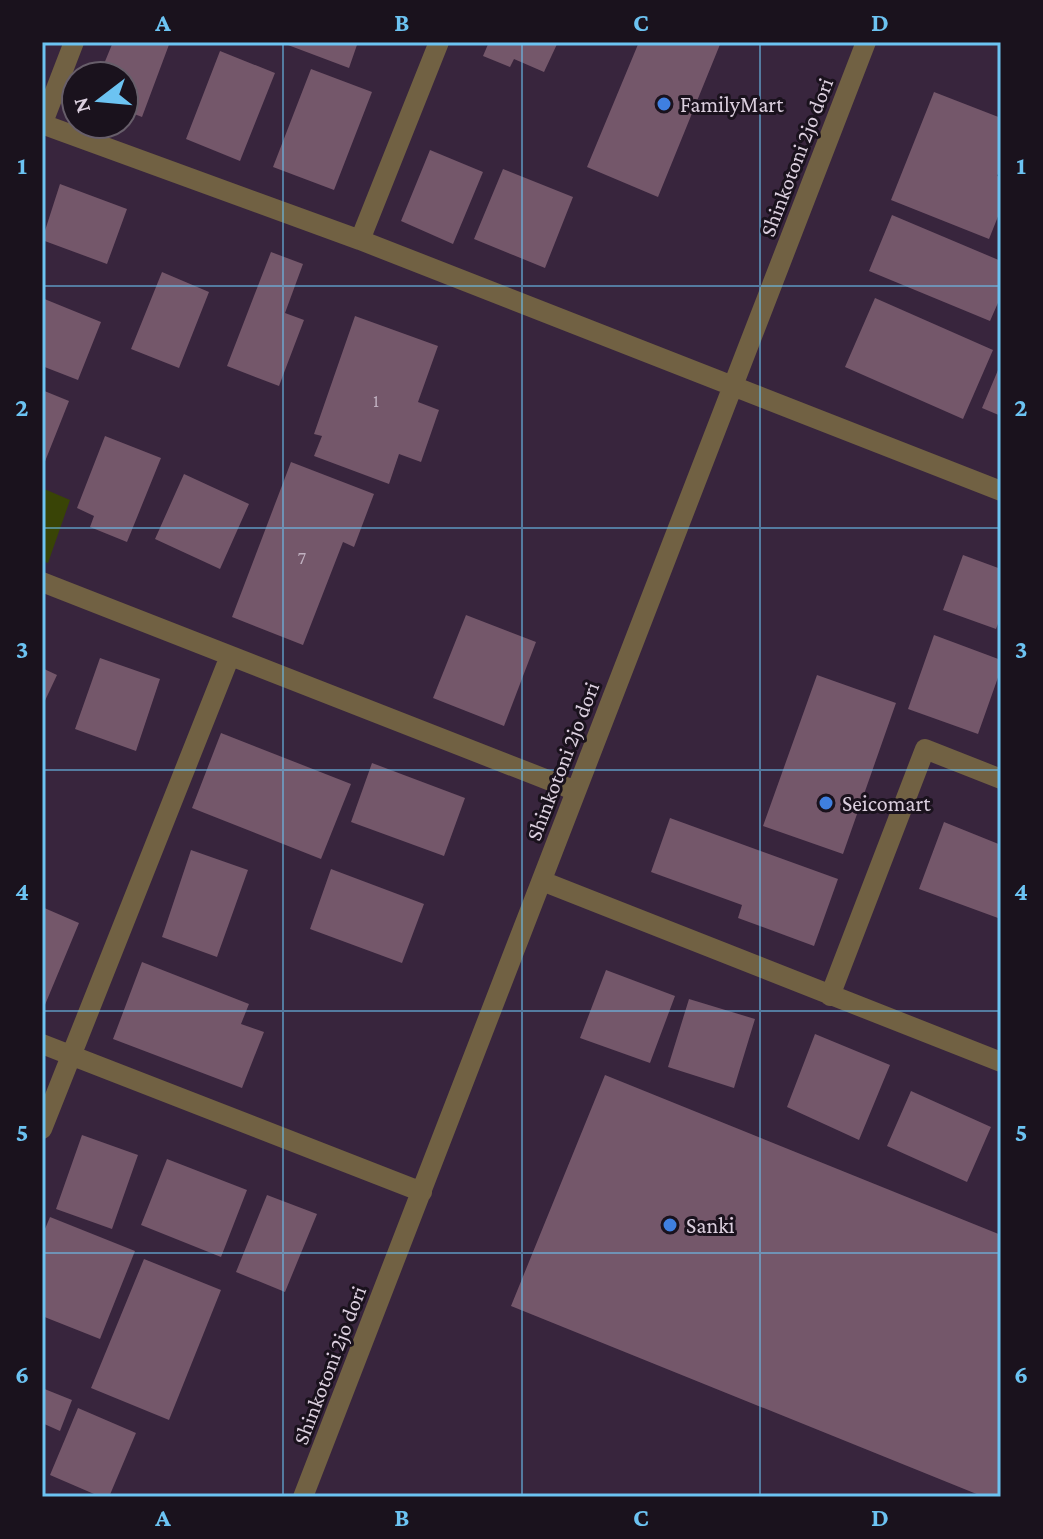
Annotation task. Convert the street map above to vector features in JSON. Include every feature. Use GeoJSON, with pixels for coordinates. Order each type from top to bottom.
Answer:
{"type":"FeatureCollection","features":[{"type":"Feature","properties":{"kind":"street"},"geometry":{"type":"LineString","coordinates":[[74,42],[42,125],[360,240],[1001,491]]}},
{"type":"Feature","properties":{"kind":"street"},"geometry":{"type":"LineString","coordinates":[[360,240],[439,42]]}},
{"type":"Feature","properties":{"kind":"street","name":"Shinkotoni 2jo dori"},"geometry":{"type":"LineString","coordinates":[[303,1497],[866,42]]}},
{"type":"Feature","properties":{"kind":"street"},"geometry":{"type":"LineString","coordinates":[[42,582],[576,791]]}},
{"type":"Feature","properties":{"kind":"street"},"geometry":{"type":"LineString","coordinates":[[42,1129],[230,656]]}},
{"type":"Feature","properties":{"kind":"street"},"geometry":{"type":"LineString","coordinates":[[830,996],[925,749],[1001,779]]}},
{"type":"Feature","properties":{"kind":"street"},"geometry":{"type":"LineString","coordinates":[[542,881],[1001,1062]]}},
{"type":"Feature","properties":{"kind":"street"},"geometry":{"type":"LineString","coordinates":[[42,1044],[422,1192]]}},
{"type":"Feature","properties":{"kind":"green space"},"geometry":{"type":"Polygon","coordinates":[[[42,488],[70,500],[48,563],[42,561],[42,488]]]}},
{"type":"Feature","properties":{"kind":"building"},"geometry":{"type":"Polygon","coordinates":[[[113,42],[170,42],[142,117],[140,60],[106,60],[113,42]]]}},
{"type":"Feature","properties":{"kind":"building"},"geometry":{"type":"Polygon","coordinates":[[[280,42],[358,42],[349,68],[280,42]]]}},
{"type":"Feature","properties":{"kind":"building"},"geometry":{"type":"Polygon","coordinates":[[[489,42],[558,42],[544,72],[514,59],[510,67],[483,56],[489,42]]]}},
{"type":"Feature","properties":{"kind":"building"},"geometry":{"type":"Polygon","coordinates":[[[639,42],[721,42],[658,197],[587,167],[639,42]]]}},
{"type":"Feature","properties":{"kind":"building"},"geometry":{"type":"Polygon","coordinates":[[[220,51],[275,73],[240,161],[186,139],[220,51]]]}},
{"type":"Feature","properties":{"kind":"building"},"geometry":{"type":"Polygon","coordinates":[[[311,69],[372,92],[334,190],[273,167],[311,69]]]}},
{"type":"Feature","properties":{"kind":"building"},"geometry":{"type":"Polygon","coordinates":[[[934,92],[1001,118],[1001,167],[997,176],[1001,177],[1001,209],[989,239],[891,200],[934,92]]]}},
{"type":"Feature","properties":{"kind":"building"},"geometry":{"type":"Polygon","coordinates":[[[430,150],[483,172],[453,244],[401,221],[430,150]]]}},
{"type":"Feature","properties":{"kind":"building"},"geometry":{"type":"Polygon","coordinates":[[[503,169],[573,197],[545,268],[474,239],[503,169]]]}},
{"type":"Feature","properties":{"kind":"building"},"geometry":{"type":"Polygon","coordinates":[[[60,184],[127,209],[107,264],[42,240],[60,184]]]}},
{"type":"Feature","properties":{"kind":"building"},"geometry":{"type":"Polygon","coordinates":[[[892,215],[1001,261],[1001,296],[990,321],[869,271],[892,215]]]}},
{"type":"Feature","properties":{"kind":"building"},"geometry":{"type":"Polygon","coordinates":[[[271,252],[303,264],[285,313],[304,320],[279,386],[227,366],[271,252]]]}},
{"type":"Feature","properties":{"kind":"building"},"geometry":{"type":"Polygon","coordinates":[[[162,272],[209,292],[179,368],[131,349],[162,272]]]}},
{"type":"Feature","properties":{"kind":"building"},"geometry":{"type":"Polygon","coordinates":[[[42,298],[101,322],[78,380],[42,366],[42,298]]]}},
{"type":"Feature","properties":{"kind":"building"},"geometry":{"type":"Polygon","coordinates":[[[875,298],[993,350],[963,419],[845,367],[875,298]]]}},
{"type":"Feature","properties":{"kind":"building"},"geometry":{"type":"Polygon","coordinates":[[[355,316],[438,346],[418,402],[439,410],[421,462],[399,454],[389,484],[314,456],[322,436],[314,434],[355,316]]]}},
{"type":"Feature","properties":{"kind":"building"},"geometry":{"type":"Polygon","coordinates":[[[1001,363],[1001,416],[982,408],[1001,363]]]}},
{"type":"Feature","properties":{"kind":"building"},"geometry":{"type":"Polygon","coordinates":[[[42,390],[69,401],[42,469],[42,390]]]}},
{"type":"Feature","properties":{"kind":"building"},"geometry":{"type":"Polygon","coordinates":[[[105,436],[161,458],[127,542],[90,527],[94,516],[77,508],[105,436]]]}},
{"type":"Feature","properties":{"kind":"building"},"geometry":{"type":"Polygon","coordinates":[[[291,462],[374,494],[354,547],[343,542],[303,645],[232,617],[291,462]]]}},
{"type":"Feature","properties":{"kind":"building"},"geometry":{"type":"Polygon","coordinates":[[[184,474],[249,504],[220,569],[155,539],[184,474]]]}},
{"type":"Feature","properties":{"kind":"building"},"geometry":{"type":"Polygon","coordinates":[[[963,555],[1001,569],[1001,616],[996,629],[943,610],[963,555]]]}},
{"type":"Feature","properties":{"kind":"building"},"geometry":{"type":"Polygon","coordinates":[[[466,615],[536,642],[504,726],[433,698],[466,615]]]}},
{"type":"Feature","properties":{"kind":"building"},"geometry":{"type":"Polygon","coordinates":[[[934,635],[1001,660],[1001,669],[978,734],[908,709],[934,635]]]}},
{"type":"Feature","properties":{"kind":"building"},"geometry":{"type":"Polygon","coordinates":[[[100,658],[160,679],[136,751],[75,729],[100,658]]]}},
{"type":"Feature","properties":{"kind":"building"},"geometry":{"type":"Polygon","coordinates":[[[42,668],[57,675],[42,707],[42,668]]]}},
{"type":"Feature","properties":{"kind":"building"},"geometry":{"type":"Polygon","coordinates":[[[817,675],[896,703],[843,854],[763,826],[817,675]]]}},
{"type":"Feature","properties":{"kind":"building"},"geometry":{"type":"Polygon","coordinates":[[[221,733],[351,784],[321,859],[192,808],[221,733]]]}},
{"type":"Feature","properties":{"kind":"building"},"geometry":{"type":"Polygon","coordinates":[[[372,763],[465,798],[444,856],[351,822],[372,763]]]}},
{"type":"Feature","properties":{"kind":"building"},"geometry":{"type":"Polygon","coordinates":[[[670,818],[838,879],[814,946],[738,918],[742,905],[651,872],[670,818]]]}},
{"type":"Feature","properties":{"kind":"building"},"geometry":{"type":"Polygon","coordinates":[[[944,822],[1001,845],[1001,909],[998,918],[919,889],[944,822]]]}},
{"type":"Feature","properties":{"kind":"building"},"geometry":{"type":"Polygon","coordinates":[[[191,850],[248,870],[217,957],[162,937],[191,850]]]}},
{"type":"Feature","properties":{"kind":"building"},"geometry":{"type":"Polygon","coordinates":[[[331,869],[424,904],[402,963],[310,929],[331,869]]]}},
{"type":"Feature","properties":{"kind":"building"},"geometry":{"type":"Polygon","coordinates":[[[42,907],[79,923],[42,1012],[42,907]]]}},
{"type":"Feature","properties":{"kind":"building"},"geometry":{"type":"Polygon","coordinates":[[[142,962],[249,1004],[241,1024],[264,1032],[242,1088],[113,1039],[142,962]]]}},
{"type":"Feature","properties":{"kind":"building"},"geometry":{"type":"Polygon","coordinates":[[[606,970],[675,996],[650,1063],[580,1038],[606,970]]]}},
{"type":"Feature","properties":{"kind":"building"},"geometry":{"type":"Polygon","coordinates":[[[689,999],[755,1019],[734,1088],[668,1067],[689,999]]]}},
{"type":"Feature","properties":{"kind":"building"},"geometry":{"type":"Polygon","coordinates":[[[815,1034],[890,1065],[859,1140],[787,1107],[815,1034]]]}},
{"type":"Feature","properties":{"kind":"building"},"geometry":{"type":"Polygon","coordinates":[[[605,1075],[1001,1235],[1001,1497],[984,1497],[511,1306],[605,1075]]]}},
{"type":"Feature","properties":{"kind":"building"},"geometry":{"type":"Polygon","coordinates":[[[911,1091],[991,1127],[967,1182],[887,1146],[911,1091]]]}},
{"type":"Feature","properties":{"kind":"building"},"geometry":{"type":"Polygon","coordinates":[[[82,1135],[138,1155],[112,1229],[56,1209],[82,1135]]]}},
{"type":"Feature","properties":{"kind":"building"},"geometry":{"type":"Polygon","coordinates":[[[167,1159],[247,1190],[221,1257],[141,1225],[167,1159]]]}},
{"type":"Feature","properties":{"kind":"building"},"geometry":{"type":"Polygon","coordinates":[[[267,1195],[317,1214],[285,1292],[236,1272],[267,1195]]]}},
{"type":"Feature","properties":{"kind":"building"},"geometry":{"type":"Polygon","coordinates":[[[50,1217],[135,1251],[100,1339],[42,1316],[42,1236],[50,1217]]]}},
{"type":"Feature","properties":{"kind":"building"},"geometry":{"type":"Polygon","coordinates":[[[144,1259],[221,1290],[169,1420],[91,1388],[144,1259]]]}},
{"type":"Feature","properties":{"kind":"building"},"geometry":{"type":"Polygon","coordinates":[[[42,1388],[72,1400],[60,1431],[42,1423],[42,1388]]]}},
{"type":"Feature","properties":{"kind":"building"},"geometry":{"type":"Polygon","coordinates":[[[78,1408],[136,1433],[109,1497],[101,1497],[50,1475],[78,1408]]]}},
{"type":"Feature","properties":{"kind":"place","name":"FamilyMart"},"geometry":{"type":"Point","coordinates":[664,104]}},
{"type":"Feature","properties":{"kind":"place","name":"Seicomart"},"geometry":{"type":"Point","coordinates":[826,803]}},
{"type":"Feature","properties":{"kind":"place","name":"Sanki"},"geometry":{"type":"Point","coordinates":[670,1225]}}]}
